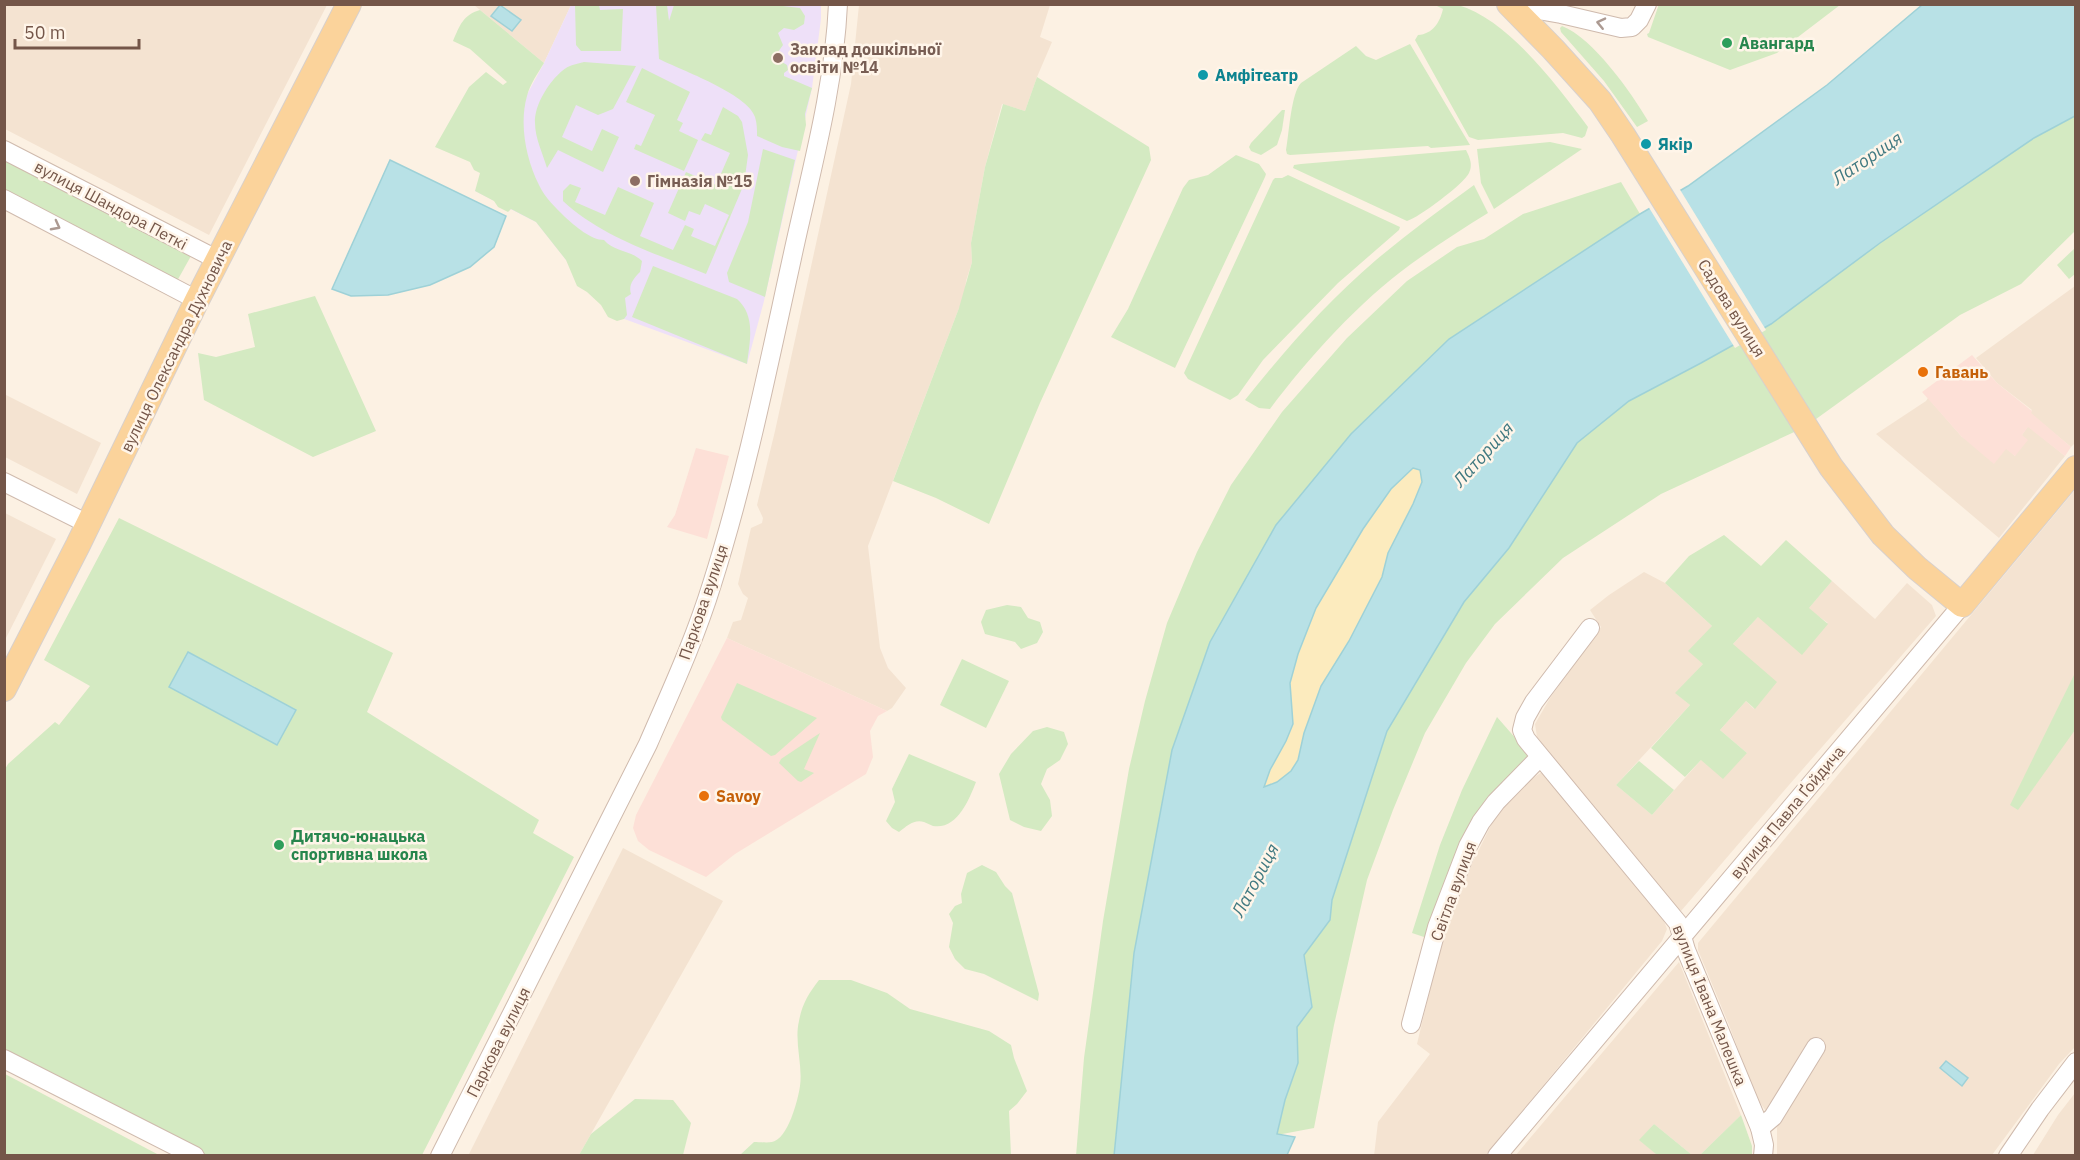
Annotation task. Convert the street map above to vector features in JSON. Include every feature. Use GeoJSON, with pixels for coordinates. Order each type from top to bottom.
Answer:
{"type":"FeatureCollection","features":[{"type":"Feature","properties":{"kind":"main road","name":"вулиця Олександра Духновича"},"geometry":{"type":"LineString","coordinates":[[4,689],[88,524],[197,300],[349,4]]}},
{"type":"Feature","properties":{"kind":"main road","name":"Садова вулиця"},"geometry":{"type":"LineString","coordinates":[[1509,5],[1600,101],[1831,467],[1883,535],[1917,568],[1962,605]]}},
{"type":"Feature","properties":{"kind":"main road","name":"вулиця Павла Ґойдича"},"geometry":{"type":"LineString","coordinates":[[1962,605],[2076,468]]}},
{"type":"Feature","properties":{"kind":"street","name":"Паркова вулиця"},"geometry":{"type":"LineString","coordinates":[[440,1155],[648,744],[675,682],[711,586],[762,395],[830,86],[838,4]]}},
{"type":"Feature","properties":{"kind":"street"},"geometry":{"type":"LineString","coordinates":[[1509,5],[1621,28],[1632,27],[1639,20],[1647,4]]}},
{"type":"Feature","properties":{"kind":"street","name":"вулиця Шандора Петкі"},"geometry":{"type":"LineString","coordinates":[[4,150],[218,260]]}},
{"type":"Feature","properties":{"kind":"street"},"geometry":{"type":"LineString","coordinates":[[4,199],[197,300]]}},
{"type":"Feature","properties":{"kind":"street"},"geometry":{"type":"LineString","coordinates":[[4,482],[88,524]]}},
{"type":"Feature","properties":{"kind":"street","name":"вулиця Павла Ґойдича"},"geometry":{"type":"LineString","coordinates":[[1497,1155],[1962,605]]}},
{"type":"Feature","properties":{"kind":"street"},"geometry":{"type":"LineString","coordinates":[[1540,757],[1522,730],[1525,717],[1590,627]]}},
{"type":"Feature","properties":{"kind":"street","name":"вулиця Івана Малешка"},"geometry":{"type":"LineString","coordinates":[[1540,757],[1678,923],[1681,937],[1760,1128],[1764,1145],[1763,1155]]}},
{"type":"Feature","properties":{"kind":"street","name":"Світла вулиця"},"geometry":{"type":"LineString","coordinates":[[1412,1024],[1437,927],[1468,846],[1481,822],[1496,802],[1540,757]]}},
{"type":"Feature","properties":{"kind":"street"},"geometry":{"type":"LineString","coordinates":[[1760,1128],[1773,1117],[1816,1047]]}},
{"type":"Feature","properties":{"kind":"street"},"geometry":{"type":"LineString","coordinates":[[4,1059],[195,1155]]}},
{"type":"Feature","properties":{"kind":"street"},"geometry":{"type":"LineString","coordinates":[[2007,1155],[2076,1062]]}},
{"type":"Feature","properties":{"kind":"shaded area"},"geometry":{"type":"Polygon","coordinates":[[[7,5],[327,5],[209,235],[5,129],[4,8],[7,5]]]}},
{"type":"Feature","properties":{"kind":"shaded area"},"geometry":{"type":"Polygon","coordinates":[[[474,5],[571,5],[544,63],[474,5]]]}},
{"type":"Feature","properties":{"kind":"shaded area","name":"Гімназія №15"},"geometry":{"type":"Polygon","coordinates":[[[571,5],[821,5],[812,88],[764,301],[747,364],[608,313],[536,222],[475,191],[544,63],[571,5]]]}},
{"type":"Feature","properties":{"kind":"shaded area"},"geometry":{"type":"Polygon","coordinates":[[[859,5],[1050,5],[1040,37],[1052,42],[1025,111],[1002,104],[985,167],[971,243],[972,262],[966,281],[964,302],[959,308],[868,546],[880,648],[888,668],[906,688],[892,708],[887,711],[727,638],[733,622],[741,620],[748,598],[738,584],[751,528],[762,523],[763,518],[757,505],[851,84],[859,5]]]}},
{"type":"Feature","properties":{"kind":"shaded area"},"geometry":{"type":"Polygon","coordinates":[[[2075,286],[2076,442],[2071,447],[2030,413],[2032,410],[1997,383],[1976,358],[2075,286]]]}},
{"type":"Feature","properties":{"kind":"shaded area"},"geometry":{"type":"Polygon","coordinates":[[[1972,355],[1997,383],[2071,447],[2065,456],[2028,427],[2022,435],[2028,440],[2015,456],[2006,449],[1994,464],[1962,437],[1922,392],[1972,355]]]}},
{"type":"Feature","properties":{"kind":"shaded area"},"geometry":{"type":"Polygon","coordinates":[[[4,394],[101,443],[77,494],[5,457],[4,394]]]}},
{"type":"Feature","properties":{"kind":"shaded area"},"geometry":{"type":"Polygon","coordinates":[[[1928,398],[1962,437],[2007,449],[2015,456],[2022,435],[2028,426],[2065,456],[1999,538],[1876,434],[1928,398]]]}},
{"type":"Feature","properties":{"kind":"shaded area"},"geometry":{"type":"Polygon","coordinates":[[[696,448],[729,456],[707,539],[667,527],[675,515],[696,448]]]}},
{"type":"Feature","properties":{"kind":"shaded area"},"geometry":{"type":"Polygon","coordinates":[[[2075,490],[2075,1047],[2059,1064],[1992,1155],[1777,1155],[1777,1128],[1781,1115],[1768,1114],[1756,1097],[1698,950],[1698,943],[2075,490]]]}},
{"type":"Feature","properties":{"kind":"shaded area"},"geometry":{"type":"Polygon","coordinates":[[[5,513],[56,539],[5,640],[5,513]]]}},
{"type":"Feature","properties":{"kind":"shaded area"},"geometry":{"type":"Polygon","coordinates":[[[1644,572],[1665,583],[1712,626],[1703,664],[1676,693],[1690,705],[1616,785],[1652,815],[1701,760],[1747,753],[1720,730],[1746,701],[1754,709],[1733,644],[1758,617],[1828,623],[1808,609],[1832,581],[1875,619],[1907,583],[1932,605],[1936,616],[1681,911],[1667,899],[1556,762],[1537,737],[1535,724],[1550,698],[1601,627],[1590,610],[1644,572]]]}},
{"type":"Feature","properties":{"kind":"shaded area"},"geometry":{"type":"Polygon","coordinates":[[[727,638],[887,711],[878,716],[870,731],[873,757],[866,774],[735,854],[706,877],[649,850],[638,841],[633,828],[636,815],[727,638]]]}},
{"type":"Feature","properties":{"kind":"shaded area"},"geometry":{"type":"Polygon","coordinates":[[[1542,772],[1664,921],[1667,929],[1662,941],[1486,1155],[1374,1156],[1378,1122],[1430,1054],[1417,1044],[1439,952],[1462,884],[1498,811],[1523,785],[1542,772]]]}},
{"type":"Feature","properties":{"kind":"shaded area"},"geometry":{"type":"Polygon","coordinates":[[[623,848],[723,901],[579,1155],[468,1156],[623,848]]]}},
{"type":"Feature","properties":{"kind":"shaded area"},"geometry":{"type":"Polygon","coordinates":[[[1679,962],[1741,1115],[1700,1155],[1692,1155],[1654,1124],[1640,1140],[1657,1155],[1515,1156],[1679,962]]]}},
{"type":"Feature","properties":{"kind":"shaded area"},"geometry":{"type":"Polygon","coordinates":[[[2075,1093],[2075,1155],[2033,1155],[2058,1115],[2075,1093]]]}},
{"type":"Feature","properties":{"kind":"green space"},"geometry":{"type":"Polygon","coordinates":[[[782,4],[800,8],[805,16],[804,24],[794,30],[784,28],[778,33],[783,45],[778,52],[777,59],[787,65],[788,70],[784,76],[812,88],[805,114],[806,125],[800,151],[782,147],[757,136],[755,117],[750,108],[740,100],[727,91],[659,59],[656,5],[667,5],[669,21],[674,5],[782,4]]]}},
{"type":"Feature","properties":{"kind":"green space"},"geometry":{"type":"Polygon","coordinates":[[[1456,4],[1477,13],[1513,39],[1547,75],[1588,127],[1585,136],[1582,138],[1563,133],[1478,140],[1469,137],[1415,40],[1418,35],[1432,30],[1438,23],[1443,9],[1435,5],[1456,4]]]}},
{"type":"Feature","properties":{"kind":"green space","name":"Авангард"},"geometry":{"type":"Polygon","coordinates":[[[1659,4],[1840,5],[1777,53],[1730,70],[1648,37],[1647,34],[1659,4]]]}},
{"type":"Feature","properties":{"kind":"green space"},"geometry":{"type":"Polygon","coordinates":[[[575,5],[599,5],[600,10],[623,9],[621,51],[581,51],[576,45],[575,5]]]}},
{"type":"Feature","properties":{"kind":"green space"},"geometry":{"type":"Polygon","coordinates":[[[480,10],[544,63],[528,92],[524,130],[527,153],[534,175],[544,194],[565,217],[583,232],[604,240],[642,261],[640,272],[631,285],[631,294],[625,298],[627,315],[624,319],[617,321],[608,317],[601,305],[577,286],[566,260],[536,222],[511,209],[508,212],[498,207],[494,201],[475,191],[480,173],[474,170],[470,162],[435,147],[469,87],[486,72],[503,85],[507,82],[470,49],[453,41],[466,18],[480,10]]]}},
{"type":"Feature","properties":{"kind":"green space"},"geometry":{"type":"Polygon","coordinates":[[[1562,26],[1586,42],[1610,67],[1648,121],[1637,127],[1604,81],[1561,32],[1562,26]]]}},
{"type":"Feature","properties":{"kind":"green space"},"geometry":{"type":"Polygon","coordinates":[[[1410,44],[1470,145],[1287,154],[1293,104],[1301,83],[1356,46],[1366,56],[1376,60],[1410,44]]]}},
{"type":"Feature","properties":{"kind":"green space"},"geometry":{"type":"Polygon","coordinates":[[[584,62],[636,66],[613,109],[598,115],[576,105],[562,137],[592,151],[602,129],[619,137],[603,172],[558,150],[547,168],[536,134],[537,109],[543,94],[562,71],[567,67],[584,62]]]}},
{"type":"Feature","properties":{"kind":"green space"},"geometry":{"type":"Polygon","coordinates":[[[642,68],[690,92],[677,120],[683,123],[679,131],[698,140],[684,171],[634,149],[636,144],[641,146],[655,115],[626,102],[642,68]]]}},
{"type":"Feature","properties":{"kind":"green space"},"geometry":{"type":"Polygon","coordinates":[[[1037,77],[1149,147],[1151,160],[1040,403],[989,524],[936,498],[893,481],[959,308],[972,262],[971,243],[985,167],[1003,104],[1025,111],[1037,77]]]}},
{"type":"Feature","properties":{"kind":"green space"},"geometry":{"type":"Polygon","coordinates":[[[723,107],[738,116],[742,122],[748,155],[744,184],[706,274],[613,235],[595,225],[563,201],[563,191],[570,184],[581,188],[575,202],[605,215],[618,187],[654,203],[640,236],[673,250],[685,225],[694,229],[691,236],[715,246],[729,215],[705,204],[700,215],[689,211],[685,221],[668,213],[686,172],[716,185],[730,153],[701,140],[705,133],[711,135],[723,107]]]}},
{"type":"Feature","properties":{"kind":"green space"},"geometry":{"type":"Polygon","coordinates":[[[1282,110],[1285,110],[1277,145],[1261,155],[1251,151],[1249,147],[1251,143],[1282,110]]]}},
{"type":"Feature","properties":{"kind":"green space"},"geometry":{"type":"Polygon","coordinates":[[[2075,116],[2075,231],[2021,284],[1960,315],[1805,427],[1661,494],[1563,558],[1495,624],[1466,663],[1425,733],[1367,880],[1334,1025],[1314,1128],[1277,1135],[1285,1100],[1298,1063],[1297,1027],[1312,1007],[1304,955],[1330,920],[1332,900],[1387,731],[1464,602],[1509,548],[1577,443],[1629,401],[1771,324],[1880,243],[2034,138],[2075,116]]]}},
{"type":"Feature","properties":{"kind":"green space"},"geometry":{"type":"Polygon","coordinates":[[[1550,142],[1582,149],[1494,209],[1481,183],[1477,149],[1550,142]]]}},
{"type":"Feature","properties":{"kind":"green space"},"geometry":{"type":"Polygon","coordinates":[[[763,149],[795,160],[765,297],[729,282],[727,273],[748,222],[763,149]]]}},
{"type":"Feature","properties":{"kind":"green space"},"geometry":{"type":"Polygon","coordinates":[[[1466,150],[1471,164],[1465,178],[1440,200],[1407,221],[1293,168],[1294,165],[1301,164],[1466,150]]]}},
{"type":"Feature","properties":{"kind":"green space"},"geometry":{"type":"Polygon","coordinates":[[[1236,155],[1259,164],[1266,174],[1175,368],[1111,337],[1128,309],[1183,188],[1189,180],[1208,175],[1236,155]]]}},
{"type":"Feature","properties":{"kind":"green space"},"geometry":{"type":"Polygon","coordinates":[[[4,158],[191,256],[177,281],[5,190],[4,158]]]}},
{"type":"Feature","properties":{"kind":"green space"},"geometry":{"type":"Polygon","coordinates":[[[1288,175],[1400,227],[1338,283],[1263,360],[1238,395],[1230,400],[1188,379],[1184,373],[1273,180],[1288,175]]]}},
{"type":"Feature","properties":{"kind":"green space"},"geometry":{"type":"Polygon","coordinates":[[[1621,182],[1640,214],[1449,339],[1351,434],[1276,525],[1134,953],[1114,1155],[1076,1156],[1084,1058],[1103,921],[1129,769],[1167,623],[1197,552],[1231,485],[1282,412],[1347,338],[1407,281],[1457,247],[1484,239],[1523,214],[1621,182]]]}},
{"type":"Feature","properties":{"kind":"green space"},"geometry":{"type":"Polygon","coordinates":[[[1474,185],[1488,213],[1411,264],[1373,295],[1318,350],[1270,409],[1259,408],[1245,400],[1307,327],[1358,276],[1474,185]]]}},
{"type":"Feature","properties":{"kind":"green space"},"geometry":{"type":"Polygon","coordinates":[[[2075,248],[2075,274],[2069,279],[2057,265],[2075,248]]]}},
{"type":"Feature","properties":{"kind":"green space"},"geometry":{"type":"Polygon","coordinates":[[[653,266],[737,299],[747,313],[749,321],[747,364],[632,317],[653,266]]]}},
{"type":"Feature","properties":{"kind":"green space"},"geometry":{"type":"Polygon","coordinates":[[[315,296],[376,431],[313,457],[204,400],[198,353],[216,357],[255,347],[248,314],[315,296]]]}},
{"type":"Feature","properties":{"kind":"green space","name":"Дитячо-юнацька спортивна школа"},"geometry":{"type":"Polygon","coordinates":[[[119,518],[393,653],[367,712],[539,820],[533,833],[574,857],[422,1155],[195,1155],[5,1059],[4,771],[8,764],[55,722],[59,725],[90,686],[44,660],[119,518]]]}},
{"type":"Feature","properties":{"kind":"green space"},"geometry":{"type":"Polygon","coordinates":[[[1724,535],[1761,566],[1786,540],[1832,581],[1809,608],[1828,624],[1802,655],[1758,617],[1733,644],[1777,682],[1755,709],[1746,701],[1720,730],[1747,753],[1723,779],[1701,760],[1685,777],[1651,748],[1690,705],[1675,693],[1703,664],[1688,651],[1712,626],[1665,583],[1689,556],[1724,535]]]}},
{"type":"Feature","properties":{"kind":"green space"},"geometry":{"type":"Polygon","coordinates":[[[1007,605],[1021,607],[1028,618],[1040,622],[1043,632],[1037,643],[1021,649],[1015,642],[985,634],[981,622],[986,610],[1007,605]]]}},
{"type":"Feature","properties":{"kind":"green space"},"geometry":{"type":"Polygon","coordinates":[[[962,659],[1009,681],[986,728],[940,705],[962,659]]]}},
{"type":"Feature","properties":{"kind":"green space"},"geometry":{"type":"Polygon","coordinates":[[[2075,673],[2075,730],[2018,810],[2010,805],[2075,673]]]}},
{"type":"Feature","properties":{"kind":"green space"},"geometry":{"type":"Polygon","coordinates":[[[737,683],[817,718],[771,756],[722,720],[721,717],[737,683]]]}},
{"type":"Feature","properties":{"kind":"green space"},"geometry":{"type":"Polygon","coordinates":[[[1497,717],[1532,757],[1478,819],[1430,939],[1412,933],[1440,845],[1462,790],[1497,717]]]}},
{"type":"Feature","properties":{"kind":"green space"},"geometry":{"type":"Polygon","coordinates":[[[1047,727],[1064,732],[1068,744],[1060,760],[1047,769],[1041,784],[1050,800],[1052,816],[1041,831],[1024,827],[1010,820],[999,774],[1011,754],[1033,731],[1047,727]]]}},
{"type":"Feature","properties":{"kind":"green space"},"geometry":{"type":"Polygon","coordinates":[[[820,733],[804,769],[814,773],[801,782],[798,781],[779,763],[781,759],[820,733]]]}},
{"type":"Feature","properties":{"kind":"green space"},"geometry":{"type":"Polygon","coordinates":[[[909,754],[976,782],[961,812],[949,823],[933,826],[917,821],[899,832],[886,821],[895,802],[892,789],[909,754]]]}},
{"type":"Feature","properties":{"kind":"green space"},"geometry":{"type":"Polygon","coordinates":[[[1639,761],[1674,790],[1652,815],[1616,785],[1639,761]]]}},
{"type":"Feature","properties":{"kind":"green space"},"geometry":{"type":"Polygon","coordinates":[[[982,865],[996,872],[1012,893],[1039,994],[1038,1001],[984,974],[965,969],[955,959],[949,947],[953,923],[949,914],[955,906],[962,903],[961,894],[967,873],[982,865]]]}},
{"type":"Feature","properties":{"kind":"green space"},"geometry":{"type":"Polygon","coordinates":[[[819,980],[851,980],[887,993],[910,1009],[989,1031],[1011,1045],[1027,1091],[1009,1111],[1011,1155],[740,1155],[754,1142],[772,1142],[778,1139],[787,1127],[800,1086],[797,1037],[799,1021],[806,999],[819,980]]]}},
{"type":"Feature","properties":{"kind":"green space"},"geometry":{"type":"Polygon","coordinates":[[[5,1074],[159,1155],[5,1155],[5,1074]]]}},
{"type":"Feature","properties":{"kind":"green space"},"geometry":{"type":"Polygon","coordinates":[[[635,1099],[673,1100],[691,1123],[683,1155],[579,1155],[591,1134],[635,1099]]]}},
{"type":"Feature","properties":{"kind":"green space"},"geometry":{"type":"Polygon","coordinates":[[[1741,1115],[1752,1146],[1752,1155],[1700,1155],[1741,1115]]]}},
{"type":"Feature","properties":{"kind":"green space"},"geometry":{"type":"Polygon","coordinates":[[[1654,1124],[1692,1155],[1657,1155],[1639,1140],[1654,1124]]]}},
{"type":"Feature","properties":{"kind":"sand"},"geometry":{"type":"Polygon","coordinates":[[[1413,467],[1421,470],[1422,482],[1388,553],[1382,577],[1349,641],[1321,686],[1304,733],[1298,759],[1291,771],[1277,782],[1263,787],[1293,724],[1290,683],[1298,654],[1316,608],[1363,529],[1391,489],[1413,467]]]}},
{"type":"Feature","properties":{"kind":"water"},"geometry":{"type":"Polygon","coordinates":[[[500,5],[521,20],[512,31],[491,16],[500,5]]]}},
{"type":"Feature","properties":{"kind":"water","name":"Латориця"},"geometry":{"type":"Polygon","coordinates":[[[1922,5],[2075,5],[2075,116],[2034,138],[1880,243],[1771,324],[1629,401],[1577,443],[1509,548],[1464,602],[1387,731],[1332,900],[1330,920],[1304,955],[1312,1007],[1297,1027],[1298,1063],[1285,1100],[1277,1134],[1295,1137],[1287,1155],[1114,1156],[1134,953],[1172,750],[1210,642],[1276,525],[1351,434],[1449,339],[1640,214],[1688,186],[1827,85],[1922,5]],[[1413,468],[1391,489],[1363,529],[1316,608],[1298,654],[1290,683],[1293,724],[1264,787],[1277,782],[1291,771],[1298,760],[1304,733],[1321,686],[1349,641],[1382,577],[1388,553],[1422,482],[1420,470],[1413,468]]]}},
{"type":"Feature","properties":{"kind":"water"},"geometry":{"type":"Polygon","coordinates":[[[390,160],[506,216],[494,247],[470,267],[430,285],[388,295],[351,296],[332,289],[390,160]]]}},
{"type":"Feature","properties":{"kind":"water"},"geometry":{"type":"Polygon","coordinates":[[[188,652],[296,710],[277,745],[169,687],[188,652]]]}},
{"type":"Feature","properties":{"kind":"water"},"geometry":{"type":"Polygon","coordinates":[[[1946,1061],[1968,1078],[1962,1086],[1940,1068],[1946,1061]]]}},
{"type":"Feature","properties":{"kind":"pier"},"geometry":{"type":"Polygon","coordinates":[[[1679,188],[1766,330],[1735,348],[1648,206],[1679,188]]]}},
{"type":"Feature","properties":{"kind":"place","name":"Авангард"},"geometry":{"type":"Point","coordinates":[1727,43]}},
{"type":"Feature","properties":{"kind":"place","name":"Заклад дошкільної освіти №14"},"geometry":{"type":"Point","coordinates":[778,58]}},
{"type":"Feature","properties":{"kind":"place","name":"Амфітеатр"},"geometry":{"type":"Point","coordinates":[1203,75]}},
{"type":"Feature","properties":{"kind":"place","name":"Якір"},"geometry":{"type":"Point","coordinates":[1646,144]}},
{"type":"Feature","properties":{"kind":"place","name":"Гімназія №15"},"geometry":{"type":"Point","coordinates":[635,181]}},
{"type":"Feature","properties":{"kind":"place","name":"Гавань"},"geometry":{"type":"Point","coordinates":[1923,372]}},
{"type":"Feature","properties":{"kind":"place","name":"Savoy"},"geometry":{"type":"Point","coordinates":[704,796]}},
{"type":"Feature","properties":{"kind":"place","name":"Дитячо-юнацька спортивна школа"},"geometry":{"type":"Point","coordinates":[279,845]}}]}
